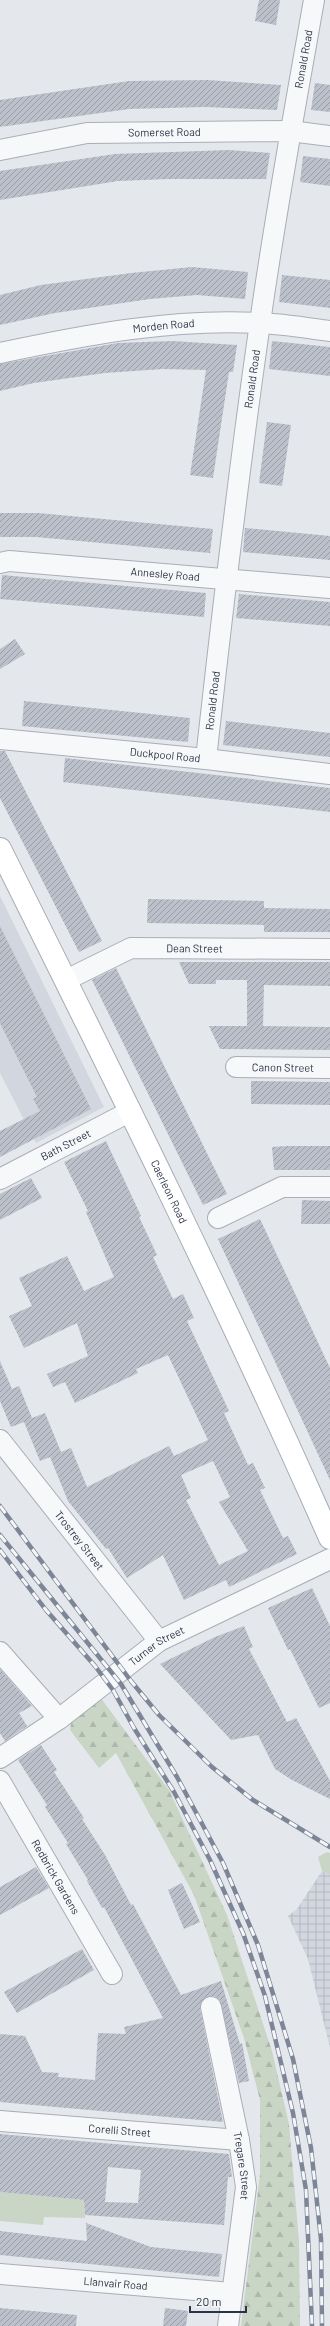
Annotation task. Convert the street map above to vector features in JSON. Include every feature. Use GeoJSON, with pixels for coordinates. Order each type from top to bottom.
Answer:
{"type":"FeatureCollection","features":[{"type":"Feature","properties":{"kind":"main road","name":"Caerleon Road"},"geometry":{"type":"LineString","coordinates":[[0,850],[131,1111],[264,1390],[330,1538]]}},
{"type":"Feature","properties":{"kind":"street","name":"Ronald Road"},"geometry":{"type":"LineString","coordinates":[[206,759],[226,578],[260,323],[290,131],[314,0]]}},
{"type":"Feature","properties":{"kind":"street","name":"Somerset Road"},"geometry":{"type":"LineString","coordinates":[[0,150],[87,133],[290,131],[330,136]]}},
{"type":"Feature","properties":{"kind":"street","name":"Morden Road"},"geometry":{"type":"LineString","coordinates":[[0,353],[79,336],[175,324],[260,323],[330,331]]}},
{"type":"Feature","properties":{"kind":"street","name":"Annesley Road"},"geometry":{"type":"LineString","coordinates":[[0,563],[9,560],[69,564],[330,588]]}},
{"type":"Feature","properties":{"kind":"street","name":"Duckpool Road"},"geometry":{"type":"LineString","coordinates":[[0,739],[206,759],[330,774]]}},
{"type":"Feature","properties":{"kind":"street","name":"Dean Street"},"geometry":{"type":"LineString","coordinates":[[66,980],[131,948],[330,949]]}},
{"type":"Feature","properties":{"kind":"street","name":"Canon Street"},"geometry":{"type":"LineString","coordinates":[[236,1066],[330,1068]]}},
{"type":"Feature","properties":{"kind":"street","name":"Bath Street"},"geometry":{"type":"LineString","coordinates":[[0,1179],[131,1111]]}},
{"type":"Feature","properties":{"kind":"street"},"geometry":{"type":"LineString","coordinates":[[218,1218],[282,1187],[330,1187]]}},
{"type":"Feature","properties":{"kind":"street","name":"Trostrey Street"},"geometry":{"type":"LineString","coordinates":[[0,1440],[159,1641]]}},
{"type":"Feature","properties":{"kind":"street","name":"Turner Street"},"geometry":{"type":"LineString","coordinates":[[0,1758],[59,1719],[159,1641],[330,1559]]}},
{"type":"Feature","properties":{"kind":"street"},"geometry":{"type":"LineString","coordinates":[[0,1652],[59,1719]]}},
{"type":"Feature","properties":{"kind":"street","name":"Redbrick Gardens"},"geometry":{"type":"LineString","coordinates":[[0,1781],[112,1974]]}},
{"type":"Feature","properties":{"kind":"street","name":"Tregare Street"},"geometry":{"type":"LineString","coordinates":[[211,2007],[239,2140],[246,2187],[228,2326]]}},
{"type":"Feature","properties":{"kind":"street","name":"Corelli Street"},"geometry":{"type":"LineString","coordinates":[[0,2121],[239,2140]]}},
{"type":"Feature","properties":{"kind":"street","name":"Llanvair Road"},"geometry":{"type":"LineString","coordinates":[[0,2274],[232,2293]]}},
{"type":"Feature","properties":{"kind":"shaded area"},"geometry":{"type":"Polygon","coordinates":[[[0,896],[104,1107],[36,1143],[0,1073],[0,896]]]}},
{"type":"Feature","properties":{"kind":"shaded area"},"geometry":{"type":"Polygon","coordinates":[[[322,1871],[330,1875],[330,2048],[308,1959],[288,1916],[297,1909],[322,1871]]]}},
{"type":"Feature","properties":{"kind":"green space"},"geometry":{"type":"Polygon","coordinates":[[[100,1697],[169,1790],[227,1915],[272,2051],[289,2124],[299,2241],[300,2326],[241,2326],[260,2175],[260,2100],[244,2038],[194,1895],[116,1753],[99,1768],[70,1730],[71,1723],[100,1697]]]}},
{"type":"Feature","properties":{"kind":"green space"},"geometry":{"type":"Polygon","coordinates":[[[327,1852],[330,1853],[330,1875],[322,1871],[318,1857],[327,1852]]]}},
{"type":"Feature","properties":{"kind":"green space"},"geometry":{"type":"Polygon","coordinates":[[[0,2192],[84,2200],[85,2218],[44,2217],[43,2225],[0,2221],[0,2192]]]}},
{"type":"Feature","properties":{"kind":"building"},"geometry":{"type":"Polygon","coordinates":[[[259,0],[280,0],[276,25],[255,21],[259,0]]]}},
{"type":"Feature","properties":{"kind":"building"},"geometry":{"type":"Polygon","coordinates":[[[207,80],[281,85],[277,110],[205,107],[129,109],[0,127],[0,100],[129,81],[207,80]]]}},
{"type":"Feature","properties":{"kind":"building"},"geometry":{"type":"Polygon","coordinates":[[[315,83],[330,85],[330,112],[311,110],[315,83]]]}},
{"type":"Feature","properties":{"kind":"building"},"geometry":{"type":"Polygon","coordinates":[[[229,150],[270,153],[266,179],[168,179],[118,181],[0,200],[0,171],[115,154],[229,150]]]}},
{"type":"Feature","properties":{"kind":"building"},"geometry":{"type":"Polygon","coordinates":[[[303,156],[330,159],[330,186],[300,182],[303,156]]]}},
{"type":"Feature","properties":{"kind":"building"},"geometry":{"type":"Polygon","coordinates":[[[192,267],[248,272],[245,299],[197,295],[150,299],[55,313],[0,325],[0,295],[41,285],[131,273],[192,267]]]}},
{"type":"Feature","properties":{"kind":"building"},"geometry":{"type":"Polygon","coordinates":[[[282,275],[330,280],[330,308],[279,302],[282,275]]]}},
{"type":"Feature","properties":{"kind":"building"},"geometry":{"type":"Polygon","coordinates":[[[172,341],[237,345],[233,372],[229,372],[213,478],[190,475],[206,370],[163,369],[105,373],[34,383],[0,391],[0,364],[118,343],[172,341]]]}},
{"type":"Feature","properties":{"kind":"building"},"geometry":{"type":"Polygon","coordinates":[[[272,341],[330,347],[330,376],[269,369],[272,341]]]}},
{"type":"Feature","properties":{"kind":"building"},"geometry":{"type":"Polygon","coordinates":[[[267,422],[291,425],[282,486],[259,483],[267,422]]]}},
{"type":"Feature","properties":{"kind":"building"},"geometry":{"type":"Polygon","coordinates":[[[0,513],[38,513],[213,529],[210,553],[36,537],[0,537],[0,513]]]}},
{"type":"Feature","properties":{"kind":"building"},"geometry":{"type":"Polygon","coordinates":[[[245,528],[330,536],[330,560],[243,552],[245,528]]]}},
{"type":"Feature","properties":{"kind":"building"},"geometry":{"type":"Polygon","coordinates":[[[2,575],[206,593],[204,617],[0,599],[2,575]]]}},
{"type":"Feature","properties":{"kind":"building"},"geometry":{"type":"Polygon","coordinates":[[[239,594],[330,602],[330,626],[236,618],[239,594]]]}},
{"type":"Feature","properties":{"kind":"building"},"geometry":{"type":"Polygon","coordinates":[[[15,639],[25,654],[0,669],[0,649],[15,639]]]}},
{"type":"Feature","properties":{"kind":"building"},"geometry":{"type":"Polygon","coordinates":[[[24,701],[190,718],[188,742],[22,726],[24,701]]]}},
{"type":"Feature","properties":{"kind":"building"},"geometry":{"type":"Polygon","coordinates":[[[226,721],[330,733],[330,757],[223,745],[226,721]]]}},
{"type":"Feature","properties":{"kind":"building"},"geometry":{"type":"Polygon","coordinates":[[[0,751],[5,751],[102,941],[79,952],[0,798],[0,751]]]}},
{"type":"Feature","properties":{"kind":"building"},"geometry":{"type":"Polygon","coordinates":[[[65,758],[330,788],[330,812],[63,782],[65,758]]]}},
{"type":"Feature","properties":{"kind":"building"},"geometry":{"type":"Polygon","coordinates":[[[148,899],[264,901],[264,908],[330,909],[330,932],[264,932],[264,925],[147,923],[148,899]]]}},
{"type":"Feature","properties":{"kind":"building"},"geometry":{"type":"Polygon","coordinates":[[[0,926],[91,1109],[0,1157],[0,1131],[40,1111],[33,1099],[37,1097],[0,1023],[0,926]]]}},
{"type":"Feature","properties":{"kind":"building"},"geometry":{"type":"Polygon","coordinates":[[[179,962],[330,962],[330,986],[264,985],[263,1026],[330,1027],[330,1050],[220,1049],[209,1026],[247,1026],[247,980],[216,980],[216,984],[189,984],[179,962]]]}},
{"type":"Feature","properties":{"kind":"building"},"geometry":{"type":"Polygon","coordinates":[[[116,968],[227,1194],[203,1205],[92,980],[116,968]]]}},
{"type":"Feature","properties":{"kind":"building"},"geometry":{"type":"Polygon","coordinates":[[[251,1081],[330,1082],[330,1105],[251,1104],[251,1081]]]}},
{"type":"Feature","properties":{"kind":"building"},"geometry":{"type":"Polygon","coordinates":[[[106,1141],[141,1216],[139,1217],[157,1255],[153,1257],[173,1299],[183,1294],[194,1318],[187,1321],[229,1411],[224,1413],[248,1465],[253,1463],[265,1488],[260,1490],[283,1538],[288,1536],[297,1554],[229,1587],[226,1580],[184,1600],[163,1555],[127,1578],[108,1548],[106,1549],[68,1501],[50,1457],[40,1461],[24,1422],[11,1427],[0,1401],[0,1361],[12,1389],[19,1386],[32,1418],[45,1413],[61,1452],[71,1448],[87,1487],[169,1446],[174,1456],[208,1440],[168,1355],[136,1369],[138,1373],[75,1403],[65,1382],[53,1387],[47,1374],[88,1356],[77,1323],[24,1348],[9,1316],[32,1306],[19,1278],[67,1256],[84,1291],[114,1277],[86,1212],[88,1211],[64,1162],[106,1141]],[[213,1461],[181,1475],[191,1498],[186,1500],[219,1565],[248,1551],[219,1502],[230,1497],[213,1461]]]}},
{"type":"Feature","properties":{"kind":"building"},"geometry":{"type":"Polygon","coordinates":[[[330,1146],[330,1170],[274,1170],[272,1147],[330,1146]]]}},
{"type":"Feature","properties":{"kind":"building"},"geometry":{"type":"Polygon","coordinates":[[[31,1178],[42,1198],[0,1220],[0,1194],[31,1178]]]}},
{"type":"Feature","properties":{"kind":"building"},"geometry":{"type":"Polygon","coordinates":[[[302,1200],[330,1201],[330,1224],[301,1224],[302,1200]]]}},
{"type":"Feature","properties":{"kind":"building"},"geometry":{"type":"Polygon","coordinates":[[[260,1219],[330,1368],[330,1480],[218,1239],[260,1219]]]}},
{"type":"Feature","properties":{"kind":"building"},"geometry":{"type":"Polygon","coordinates":[[[312,1588],[330,1626],[330,1703],[319,1708],[290,1649],[288,1650],[268,1608],[312,1588]]]}},
{"type":"Feature","properties":{"kind":"building"},"geometry":{"type":"Polygon","coordinates":[[[244,1626],[253,1647],[249,1649],[287,1722],[296,1718],[330,1781],[330,1799],[292,1780],[275,1769],[258,1735],[231,1740],[160,1664],[215,1637],[244,1626]]]}},
{"type":"Feature","properties":{"kind":"building"},"geometry":{"type":"Polygon","coordinates":[[[0,1669],[32,1706],[19,1713],[27,1726],[5,1741],[0,1733],[0,1669]]]}},
{"type":"Feature","properties":{"kind":"building"},"geometry":{"type":"Polygon","coordinates":[[[41,1745],[57,1770],[54,1772],[84,1818],[82,1819],[105,1855],[131,1905],[133,1904],[181,1995],[221,1981],[240,2044],[242,2043],[249,2081],[239,2083],[220,2000],[214,1996],[204,1998],[200,2009],[223,2122],[0,2102],[0,2034],[25,2036],[42,2072],[59,2073],[58,2077],[95,2080],[98,2033],[126,2034],[124,2027],[163,2018],[104,1907],[102,1908],[87,1881],[88,1880],[66,1844],[68,1843],[45,1807],[47,1805],[18,1760],[41,1745]]]}},
{"type":"Feature","properties":{"kind":"building"},"geometry":{"type":"Polygon","coordinates":[[[36,1867],[49,1888],[0,1915],[0,1887],[36,1867]]]}},
{"type":"Feature","properties":{"kind":"building"},"geometry":{"type":"Polygon","coordinates":[[[182,1883],[200,1922],[184,1929],[168,1890],[182,1883]]]}},
{"type":"Feature","properties":{"kind":"building"},"geometry":{"type":"Polygon","coordinates":[[[82,1949],[94,1970],[17,2013],[4,1992],[82,1949]]]}},
{"type":"Feature","properties":{"kind":"building"},"geometry":{"type":"Polygon","coordinates":[[[0,2134],[229,2154],[232,2177],[228,2177],[224,2225],[85,2215],[84,2200],[0,2192],[0,2134]],[[108,2167],[105,2202],[138,2203],[141,2170],[108,2167]]]}},
{"type":"Feature","properties":{"kind":"building"},"geometry":{"type":"Polygon","coordinates":[[[86,2223],[151,2247],[222,2254],[219,2277],[0,2255],[0,2231],[87,2241],[86,2223]]]}},
{"type":"Feature","properties":{"kind":"building"},"geometry":{"type":"Polygon","coordinates":[[[0,2308],[77,2315],[76,2326],[0,2326],[0,2308]]]}},
{"type":"Feature","properties":{"kind":"building"},"geometry":{"type":"Polygon","coordinates":[[[165,2308],[188,2311],[186,2326],[163,2326],[165,2308]]]}},
{"type":"Feature","properties":{"kind":"railway"},"geometry":{"type":"LineString","coordinates":[[0,1506],[131,1681],[159,1715],[212,1767],[253,1800],[330,1847]]}},
{"type":"Feature","properties":{"kind":"railway"},"geometry":{"type":"LineString","coordinates":[[0,1535],[121,1684],[177,1777],[223,1863],[258,1945],[293,2059],[311,2148],[321,2239],[322,2326]]}},
{"type":"Feature","properties":{"kind":"railway"},"geometry":{"type":"LineString","coordinates":[[0,1550],[46,1610],[95,1666],[113,1690],[134,1728],[174,1792],[210,1860],[243,1933],[265,1996],[293,2113],[306,2190],[312,2326]]}}]}
